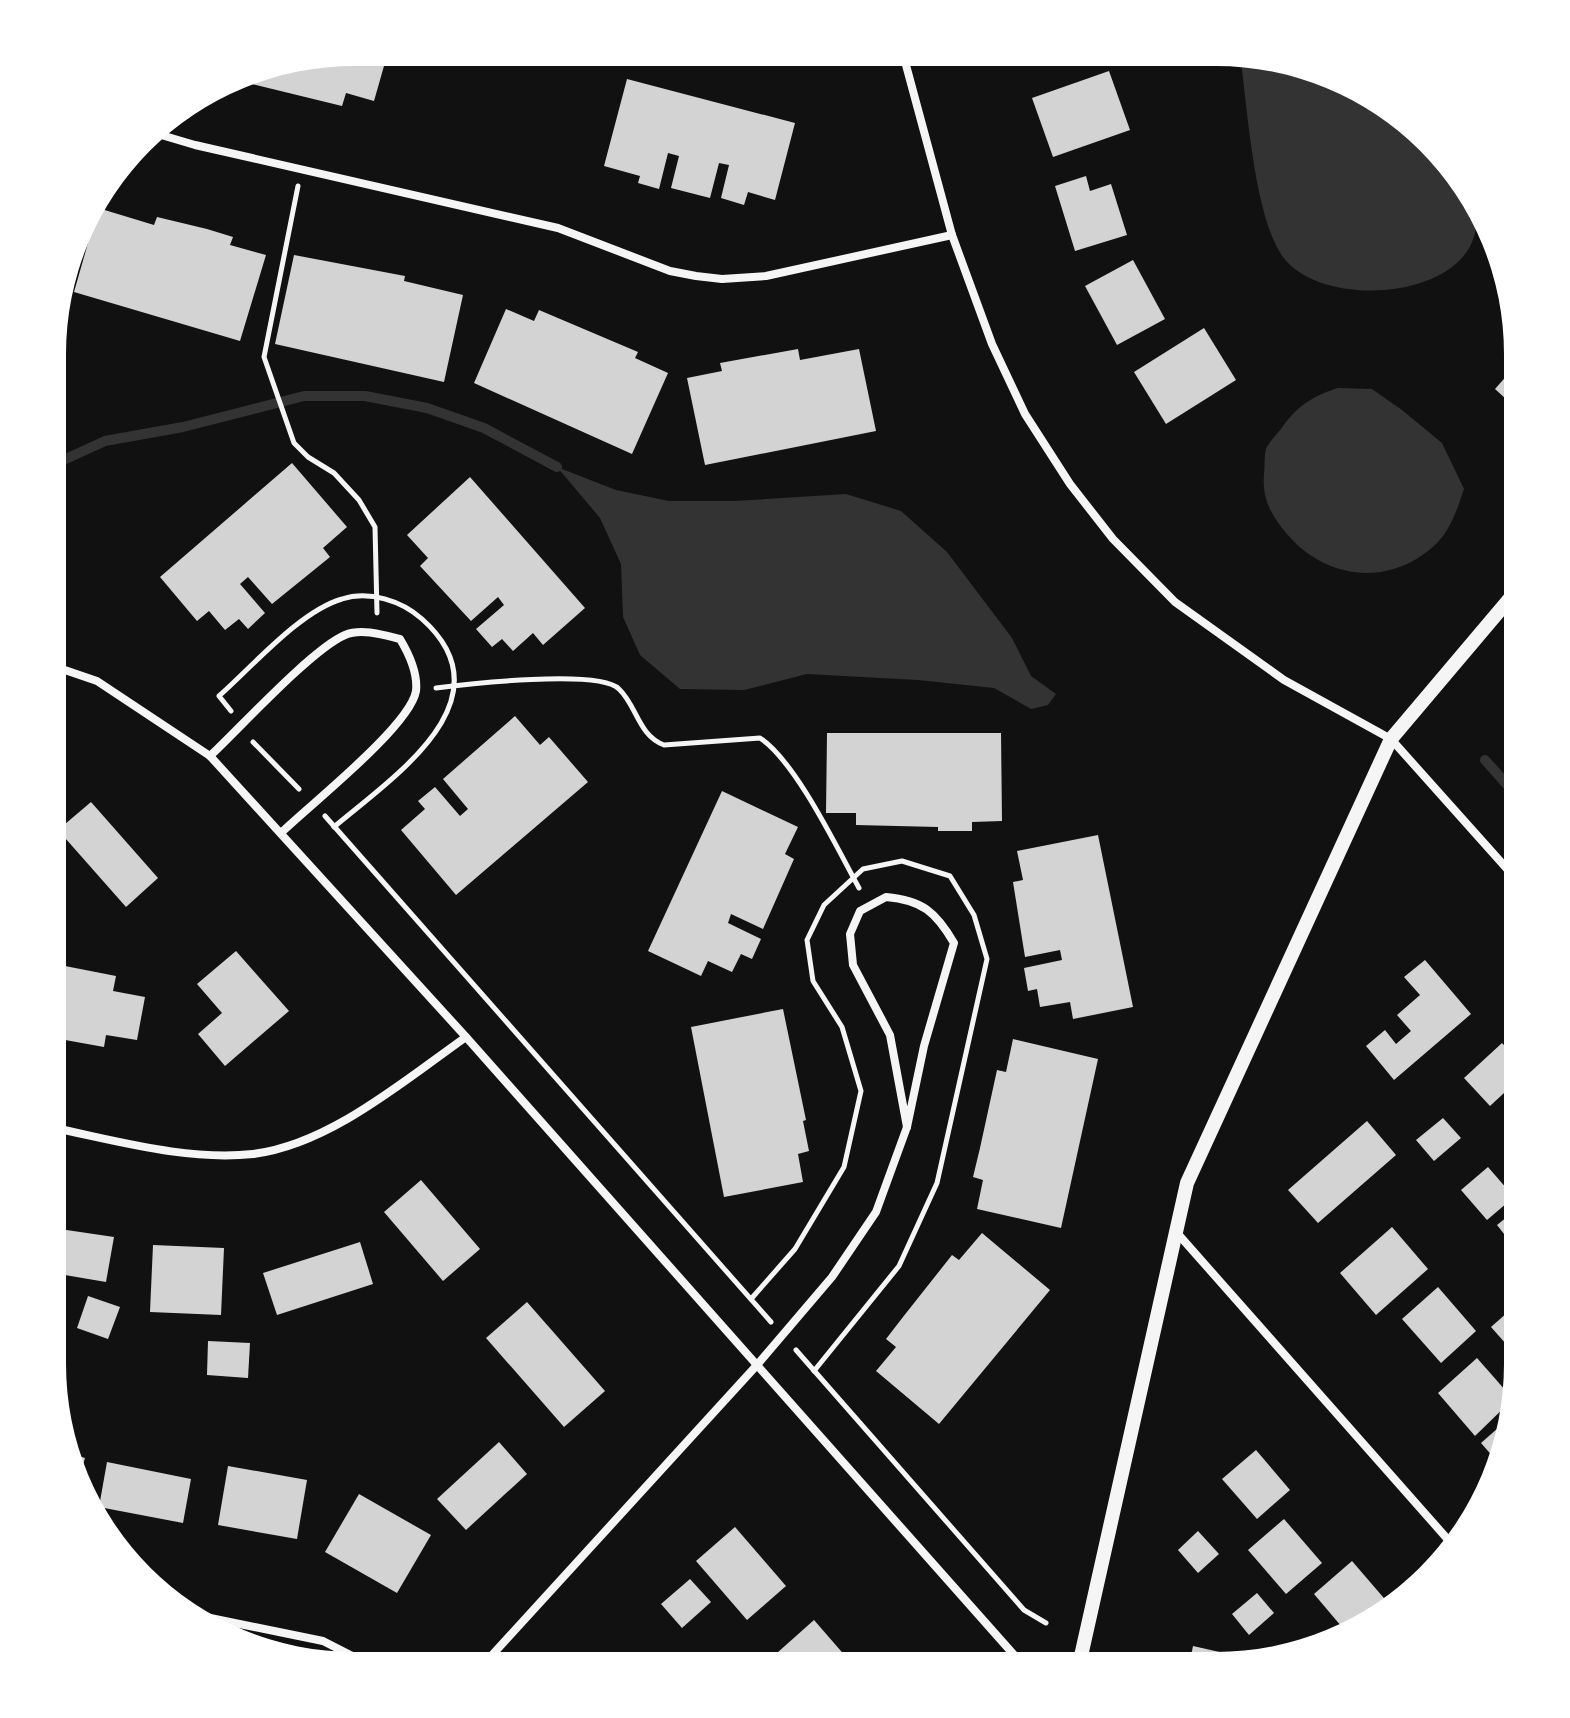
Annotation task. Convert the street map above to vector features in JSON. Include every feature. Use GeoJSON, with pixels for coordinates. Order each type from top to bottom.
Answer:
{"type":"FeatureCollection","features":[{"type":"Feature","properties":{"kind":"street"},"geometry":{"type":"LineString","coordinates":[[906,66],[952,235],[992,344],[1025,414],[1070,484],[1113,539],[1175,602],[1284,680],[1391,739],[1504,865]]}},
{"type":"Feature","properties":{"kind":"street"},"geometry":{"type":"LineString","coordinates":[[166,136],[558,228],[670,271],[722,279],[766,276],[952,235]]}},
{"type":"Feature","properties":{"kind":"street"},"geometry":{"type":"LineString","coordinates":[[1082,1652],[1187,1183],[1391,739],[1504,605]]}},
{"type":"Feature","properties":{"kind":"street"},"geometry":{"type":"LineString","coordinates":[[210,756],[317,655],[346,634],[377,633],[400,639],[411,659],[416,690],[406,717],[282,832]]}},
{"type":"Feature","properties":{"kind":"street"},"geometry":{"type":"LineString","coordinates":[[66,670],[97,681],[210,756],[466,1037],[1011,1652]]}},
{"type":"Feature","properties":{"kind":"street"},"geometry":{"type":"LineString","coordinates":[[495,1652],[757,1365],[832,1277],[876,1212],[907,1127],[924,1046],[954,943],[941,920],[912,899],[886,897],[860,911],[850,934],[853,965],[890,1035],[907,1127]]}},
{"type":"Feature","properties":{"kind":"street"},"geometry":{"type":"LineString","coordinates":[[66,1130],[160,1150],[255,1154],[321,1133],[466,1037]]}},
{"type":"Feature","properties":{"kind":"street"},"geometry":{"type":"LineString","coordinates":[[1178,1234],[1446,1537]]}},
{"type":"Feature","properties":{"kind":"street"},"geometry":{"type":"LineString","coordinates":[[224,1621],[323,1641],[343,1651]]}},
{"type":"Feature","properties":{"kind":"path"},"geometry":{"type":"LineString","coordinates":[[301,169],[264,357],[294,443],[308,457],[334,473],[359,500],[375,527],[377,633]]}},
{"type":"Feature","properties":{"kind":"path"},"geometry":{"type":"LineString","coordinates":[[334,827],[422,753],[447,717],[453,686],[453,667],[438,633],[407,606],[377,597],[344,598],[315,611],[219,696],[257,750],[313,803],[334,827],[782,1335],[1024,1610],[1046,1623]]}},
{"type":"Feature","properties":{"kind":"path"},"geometry":{"type":"LineString","coordinates":[[416,690],[503,680],[603,680],[619,688],[653,741],[664,745],[760,738],[773,746],[790,772],[869,907]]}},
{"type":"Feature","properties":{"kind":"shaded area"},"geometry":{"type":"Polygon","coordinates":[[[1242,67],[1309,81],[1344,96],[1376,114],[1406,137],[1445,179],[1474,227],[1467,251],[1444,272],[1412,285],[1376,290],[1339,288],[1307,276],[1283,257],[1273,239],[1258,189],[1242,67]]]}},
{"type":"Feature","properties":{"kind":"shaded area"},"geometry":{"type":"Polygon","coordinates":[[[1338,388],[1372,389],[1402,410],[1442,443],[1464,489],[1454,518],[1442,537],[1419,557],[1400,567],[1359,573],[1320,561],[1287,534],[1266,499],[1265,458],[1269,444],[1299,408],[1338,388]]]}},
{"type":"Feature","properties":{"kind":"shaded area"},"geometry":{"type":"Polygon","coordinates":[[[557,467],[616,490],[669,501],[734,501],[846,494],[901,511],[947,552],[1012,638],[1031,676],[1056,694],[1048,705],[1031,709],[994,688],[807,674],[744,690],[680,689],[640,655],[623,617],[621,564],[600,518],[557,467]]]}},
{"type":"Feature","properties":{"kind":"building"},"geometry":{"type":"Polygon","coordinates":[[[384,66],[374,101],[346,93],[342,106],[253,84],[316,68],[384,66]]]}},
{"type":"Feature","properties":{"kind":"building"},"geometry":{"type":"Polygon","coordinates":[[[1109,71],[1130,130],[1053,157],[1032,98],[1109,71]]]}},
{"type":"Feature","properties":{"kind":"building"},"geometry":{"type":"Polygon","coordinates":[[[627,79],[795,123],[775,200],[748,192],[744,205],[721,198],[729,165],[719,163],[710,198],[671,188],[679,156],[668,153],[659,189],[638,183],[640,176],[604,166],[627,79]]]}},
{"type":"Feature","properties":{"kind":"building"},"geometry":{"type":"Polygon","coordinates":[[[1086,176],[1090,191],[1111,184],[1127,235],[1075,251],[1055,186],[1086,176]]]}},
{"type":"Feature","properties":{"kind":"building"},"geometry":{"type":"Polygon","coordinates":[[[105,210],[154,225],[157,217],[207,229],[233,237],[230,245],[266,255],[240,341],[74,292],[87,246],[105,210]]]}},
{"type":"Feature","properties":{"kind":"building"},"geometry":{"type":"Polygon","coordinates":[[[294,255],[405,276],[404,281],[463,295],[444,382],[275,344],[294,255]]]}},
{"type":"Feature","properties":{"kind":"building"},"geometry":{"type":"Polygon","coordinates":[[[1133,260],[1165,319],[1117,345],[1085,286],[1133,260]]]}},
{"type":"Feature","properties":{"kind":"building"},"geometry":{"type":"Polygon","coordinates":[[[506,309],[534,321],[539,310],[638,352],[635,358],[668,373],[632,454],[474,383],[506,309]]]}},
{"type":"Feature","properties":{"kind":"building"},"geometry":{"type":"Polygon","coordinates":[[[1204,328],[1236,380],[1166,424],[1134,372],[1204,328]]]}},
{"type":"Feature","properties":{"kind":"building"},"geometry":{"type":"Polygon","coordinates":[[[798,349],[800,360],[859,349],[876,431],[705,465],[687,378],[722,371],[720,363],[798,349]]]}},
{"type":"Feature","properties":{"kind":"building"},"geometry":{"type":"Polygon","coordinates":[[[1504,379],[1504,397],[1495,389],[1504,379]]]}},
{"type":"Feature","properties":{"kind":"building"},"geometry":{"type":"Polygon","coordinates":[[[292,463],[347,527],[323,548],[330,557],[272,604],[248,577],[240,584],[265,613],[248,629],[239,619],[225,630],[209,611],[197,621],[160,577],[292,463]]]}},
{"type":"Feature","properties":{"kind":"building"},"geometry":{"type":"Polygon","coordinates":[[[470,477],[585,608],[543,645],[533,633],[513,651],[502,639],[492,647],[476,629],[504,605],[498,597],[471,621],[420,566],[428,558],[407,535],[470,477]]]}},
{"type":"Feature","properties":{"kind":"building"},"geometry":{"type":"Polygon","coordinates":[[[515,716],[540,745],[549,737],[588,782],[456,895],[401,830],[425,809],[418,801],[435,787],[460,816],[468,809],[443,779],[515,716]]]}},
{"type":"Feature","properties":{"kind":"building"},"geometry":{"type":"Polygon","coordinates":[[[827,733],[1001,733],[1002,821],[972,822],[972,831],[938,831],[938,827],[856,825],[856,813],[826,813],[827,733]]]}},
{"type":"Feature","properties":{"kind":"building"},"geometry":{"type":"Polygon","coordinates":[[[722,791],[798,827],[785,854],[794,859],[763,929],[731,914],[728,923],[761,939],[752,959],[741,954],[732,972],[708,961],[701,976],[648,951],[722,791]]]}},
{"type":"Feature","properties":{"kind":"building"},"geometry":{"type":"Polygon","coordinates":[[[91,802],[158,878],[126,907],[66,839],[66,823],[91,802]]]}},
{"type":"Feature","properties":{"kind":"building"},"geometry":{"type":"Polygon","coordinates":[[[1098,835],[1133,1007],[1073,1019],[1070,1002],[1040,1007],[1037,989],[1028,991],[1024,968],[1062,960],[1060,950],[1025,957],[1013,882],[1023,880],[1017,851],[1098,835]]]}},
{"type":"Feature","properties":{"kind":"building"},"geometry":{"type":"Polygon","coordinates":[[[236,951],[289,1011],[225,1066],[198,1034],[222,1013],[197,984],[236,951]]]}},
{"type":"Feature","properties":{"kind":"building"},"geometry":{"type":"Polygon","coordinates":[[[1425,960],[1471,1014],[1394,1080],[1366,1046],[1385,1030],[1396,1044],[1411,1031],[1397,1015],[1420,995],[1404,977],[1425,960]]]}},
{"type":"Feature","properties":{"kind":"building"},"geometry":{"type":"Polygon","coordinates":[[[66,966],[116,976],[113,991],[145,997],[137,1040],[106,1035],[104,1047],[66,1040],[66,966]]]}},
{"type":"Feature","properties":{"kind":"building"},"geometry":{"type":"Polygon","coordinates":[[[783,1009],[806,1120],[803,1121],[809,1151],[798,1154],[803,1182],[724,1197],[691,1027],[783,1009]]]}},
{"type":"Feature","properties":{"kind":"building"},"geometry":{"type":"Polygon","coordinates":[[[1013,1039],[1098,1059],[1061,1228],[977,1209],[983,1180],[973,1177],[997,1070],[1006,1072],[1013,1039]]]}},
{"type":"Feature","properties":{"kind":"building"},"geometry":{"type":"Polygon","coordinates":[[[1502,1043],[1504,1045],[1504,1093],[1490,1106],[1464,1078],[1502,1043]]]}},
{"type":"Feature","properties":{"kind":"building"},"geometry":{"type":"Polygon","coordinates":[[[1443,1118],[1461,1138],[1434,1161],[1416,1140],[1443,1118]]]}},
{"type":"Feature","properties":{"kind":"building"},"geometry":{"type":"Polygon","coordinates":[[[1367,1121],[1396,1155],[1318,1223],[1288,1190],[1367,1121]]]}},
{"type":"Feature","properties":{"kind":"building"},"geometry":{"type":"Polygon","coordinates":[[[1488,1167],[1504,1185],[1504,1206],[1487,1220],[1461,1190],[1488,1167]]]}},
{"type":"Feature","properties":{"kind":"building"},"geometry":{"type":"Polygon","coordinates":[[[421,1180],[480,1249],[443,1281],[384,1212],[421,1180]]]}},
{"type":"Feature","properties":{"kind":"building"},"geometry":{"type":"Polygon","coordinates":[[[1504,1219],[1504,1234],[1497,1225],[1504,1219]]]}},
{"type":"Feature","properties":{"kind":"building"},"geometry":{"type":"Polygon","coordinates":[[[1392,1227],[1428,1269],[1376,1315],[1340,1273],[1392,1227]]]}},
{"type":"Feature","properties":{"kind":"building"},"geometry":{"type":"Polygon","coordinates":[[[66,1230],[114,1237],[106,1282],[66,1275],[66,1230]]]}},
{"type":"Feature","properties":{"kind":"building"},"geometry":{"type":"Polygon","coordinates":[[[982,1233],[1050,1290],[939,1424],[876,1371],[896,1347],[886,1339],[952,1255],[959,1260],[982,1233]]]}},
{"type":"Feature","properties":{"kind":"building"},"geometry":{"type":"Polygon","coordinates":[[[360,1242],[373,1284],[277,1315],[263,1273],[360,1242]]]}},
{"type":"Feature","properties":{"kind":"building"},"geometry":{"type":"Polygon","coordinates":[[[153,1245],[224,1248],[221,1315],[150,1312],[153,1245]]]}},
{"type":"Feature","properties":{"kind":"building"},"geometry":{"type":"Polygon","coordinates":[[[1438,1287],[1476,1331],[1441,1363],[1402,1319],[1438,1287]]]}},
{"type":"Feature","properties":{"kind":"building"},"geometry":{"type":"Polygon","coordinates":[[[88,1296],[120,1307],[108,1339],[77,1328],[88,1296]]]}},
{"type":"Feature","properties":{"kind":"building"},"geometry":{"type":"Polygon","coordinates":[[[527,1302],[605,1391],[564,1427],[486,1338],[527,1302]]]}},
{"type":"Feature","properties":{"kind":"building"},"geometry":{"type":"Polygon","coordinates":[[[1504,1316],[1504,1342],[1491,1327],[1504,1316]]]}},
{"type":"Feature","properties":{"kind":"building"},"geometry":{"type":"Polygon","coordinates":[[[208,1341],[250,1343],[248,1378],[207,1375],[208,1341]]]}},
{"type":"Feature","properties":{"kind":"building"},"geometry":{"type":"Polygon","coordinates":[[[1477,1358],[1503,1387],[1500,1412],[1475,1436],[1438,1393],[1477,1358]]]}},
{"type":"Feature","properties":{"kind":"building"},"geometry":{"type":"Polygon","coordinates":[[[1496,1430],[1490,1453],[1481,1443],[1496,1430]]]}},
{"type":"Feature","properties":{"kind":"building"},"geometry":{"type":"Polygon","coordinates":[[[499,1442],[527,1474],[466,1530],[437,1499],[499,1442]]]}},
{"type":"Feature","properties":{"kind":"building"},"geometry":{"type":"Polygon","coordinates":[[[1256,1450],[1290,1490],[1257,1519],[1222,1479],[1256,1450]]]}},
{"type":"Feature","properties":{"kind":"building"},"geometry":{"type":"Polygon","coordinates":[[[107,1462],[191,1479],[183,1523],[105,1508],[100,1500],[107,1462]]]}},
{"type":"Feature","properties":{"kind":"building"},"geometry":{"type":"Polygon","coordinates":[[[228,1466],[307,1480],[297,1539],[218,1525],[228,1466]]]}},
{"type":"Feature","properties":{"kind":"building"},"geometry":{"type":"Polygon","coordinates":[[[359,1494],[431,1535],[397,1593],[325,1552],[359,1494]]]}},
{"type":"Feature","properties":{"kind":"building"},"geometry":{"type":"Polygon","coordinates":[[[1284,1519],[1322,1563],[1286,1594],[1248,1550],[1284,1519]]]}},
{"type":"Feature","properties":{"kind":"building"},"geometry":{"type":"Polygon","coordinates":[[[735,1527],[786,1586],[747,1620],[696,1561],[735,1527]]]}},
{"type":"Feature","properties":{"kind":"building"},"geometry":{"type":"Polygon","coordinates":[[[1198,1531],[1219,1554],[1198,1573],[1178,1550],[1198,1531]]]}},
{"type":"Feature","properties":{"kind":"building"},"geometry":{"type":"Polygon","coordinates":[[[1352,1561],[1384,1598],[1339,1624],[1314,1594],[1352,1561]]]}},
{"type":"Feature","properties":{"kind":"building"},"geometry":{"type":"Polygon","coordinates":[[[690,1579],[711,1602],[682,1628],[661,1604],[690,1579]]]}},
{"type":"Feature","properties":{"kind":"building"},"geometry":{"type":"Polygon","coordinates":[[[1257,1593],[1274,1613],[1249,1635],[1232,1614],[1257,1593]]]}},
{"type":"Feature","properties":{"kind":"building"},"geometry":{"type":"Polygon","coordinates":[[[814,1620],[842,1652],[778,1652],[814,1620]]]}},
{"type":"Feature","properties":{"kind":"building"},"geometry":{"type":"Polygon","coordinates":[[[1193,1646],[1219,1652],[1216,1652],[1192,1652],[1193,1646]]]}},
{"type":"Feature","properties":{"kind":"waterway"},"geometry":{"type":"LineString","coordinates":[[66,459],[105,441],[183,427],[304,396],[365,396],[427,408],[484,428],[557,467]]}},
{"type":"Feature","properties":{"kind":"waterway"},"geometry":{"type":"LineString","coordinates":[[1485,760],[1504,781]]}}]}
